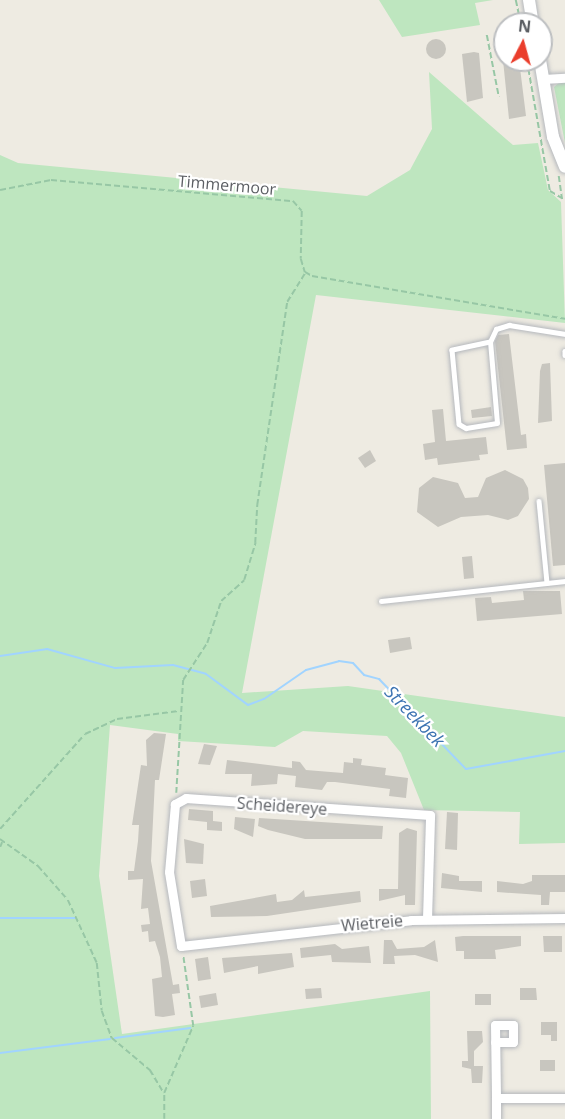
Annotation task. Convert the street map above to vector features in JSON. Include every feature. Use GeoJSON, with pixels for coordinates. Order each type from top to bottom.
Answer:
{"type":"FeatureCollection","features":[{"type":"Feature","properties":{"kind":"main road"},"geometry":{"type":"LineString","coordinates":[[543,72],[554,137],[565,167]]}},
{"type":"Feature","properties":{"kind":"street"},"geometry":{"type":"LineString","coordinates":[[543,79],[565,78]]}},
{"type":"Feature","properties":{"kind":"street","name":"Scheidereye"},"geometry":{"type":"LineString","coordinates":[[175,804],[186,798],[430,815],[428,919]]}},
{"type":"Feature","properties":{"kind":"street"},"geometry":{"type":"LineString","coordinates":[[175,804],[169,872],[181,946]]}},
{"type":"Feature","properties":{"kind":"street","name":"Wietreie"},"geometry":{"type":"LineString","coordinates":[[181,946],[428,919],[565,918]]}},
{"type":"Feature","properties":{"kind":"street"},"geometry":{"type":"LineString","coordinates":[[495,1042],[496,1119]]}},
{"type":"Feature","properties":{"kind":"street"},"geometry":{"type":"LineString","coordinates":[[496,1098],[565,1098]]}},
{"type":"Feature","properties":{"kind":"lane"},"geometry":{"type":"LineString","coordinates":[[490,342],[452,350],[459,424],[466,428],[497,423],[490,342],[496,329],[509,325],[565,334]]}},
{"type":"Feature","properties":{"kind":"lane"},"geometry":{"type":"LineString","coordinates":[[539,501],[547,583]]}},
{"type":"Feature","properties":{"kind":"lane"},"geometry":{"type":"LineString","coordinates":[[381,601],[565,581]]}},
{"type":"Feature","properties":{"kind":"path"},"geometry":{"type":"LineString","coordinates":[[487,35],[499,97]]}},
{"type":"Feature","properties":{"kind":"path"},"geometry":{"type":"LineString","coordinates":[[529,72],[548,184],[551,193],[565,200]]}},
{"type":"Feature","properties":{"kind":"path","name":"Timmermoor"},"geometry":{"type":"LineString","coordinates":[[0,190],[51,180],[293,201],[302,211],[305,272]]}},
{"type":"Feature","properties":{"kind":"path"},"geometry":{"type":"LineString","coordinates":[[175,804],[179,711],[185,676],[189,665],[207,643],[221,601],[244,580],[255,543],[287,302],[305,272],[429,299],[565,319]]}},
{"type":"Feature","properties":{"kind":"path"},"geometry":{"type":"LineString","coordinates":[[0,829],[85,734],[117,719],[179,711]]}},
{"type":"Feature","properties":{"kind":"path"},"geometry":{"type":"LineString","coordinates":[[0,847],[1,840],[38,866],[68,900],[97,963],[102,1011],[112,1038],[150,1070],[164,1093]]}},
{"type":"Feature","properties":{"kind":"path"},"geometry":{"type":"LineString","coordinates":[[164,1119],[164,1093],[193,1026],[181,946]]}},
{"type":"Feature","properties":{"kind":"green space"},"geometry":{"type":"Polygon","coordinates":[[[379,0],[493,0],[475,3],[480,25],[402,37],[379,0]]]}},
{"type":"Feature","properties":{"kind":"green space"},"geometry":{"type":"Polygon","coordinates":[[[429,72],[513,145],[538,143],[548,190],[561,202],[565,323],[316,295],[242,693],[348,686],[565,717],[565,843],[519,844],[520,812],[424,810],[401,753],[387,736],[303,731],[275,747],[178,741],[178,734],[110,725],[99,876],[122,1034],[430,991],[431,1119],[0,1119],[0,155],[18,163],[367,196],[410,170],[432,129],[429,72]]]}},
{"type":"Feature","properties":{"kind":"green space"},"geometry":{"type":"Polygon","coordinates":[[[561,81],[565,81],[565,143],[554,87],[561,81]]]}},
{"type":"Feature","properties":{"kind":"building"},"geometry":{"type":"Polygon","coordinates":[[[432,39],[440,39],[446,45],[446,53],[440,59],[432,59],[426,53],[426,45],[432,39]]]}},
{"type":"Feature","properties":{"kind":"building"},"geometry":{"type":"Polygon","coordinates":[[[479,53],[483,98],[467,102],[462,54],[479,53]]]}},
{"type":"Feature","properties":{"kind":"building"},"geometry":{"type":"Polygon","coordinates":[[[504,72],[520,72],[526,116],[509,119],[504,72]]]}},
{"type":"Feature","properties":{"kind":"building"},"geometry":{"type":"Polygon","coordinates":[[[509,334],[521,435],[526,434],[527,448],[507,450],[495,341],[498,335],[509,334]]]}},
{"type":"Feature","properties":{"kind":"building"},"geometry":{"type":"Polygon","coordinates":[[[550,363],[552,421],[538,423],[540,371],[542,364],[550,363]]]}},
{"type":"Feature","properties":{"kind":"building"},"geometry":{"type":"Polygon","coordinates":[[[491,407],[492,416],[472,418],[471,410],[491,407]]]}},
{"type":"Feature","properties":{"kind":"building"},"geometry":{"type":"Polygon","coordinates":[[[443,409],[446,441],[486,437],[488,454],[479,455],[480,460],[438,465],[437,458],[425,460],[423,444],[435,442],[432,410],[443,409]]]}},
{"type":"Feature","properties":{"kind":"building"},"geometry":{"type":"Polygon","coordinates":[[[370,450],[376,461],[365,468],[358,458],[370,450]]]}},
{"type":"Feature","properties":{"kind":"building"},"geometry":{"type":"Polygon","coordinates":[[[565,463],[565,565],[553,566],[544,465],[565,463]]]}},
{"type":"Feature","properties":{"kind":"building"},"geometry":{"type":"Polygon","coordinates":[[[505,470],[523,479],[528,488],[529,499],[518,516],[508,520],[488,515],[461,517],[438,527],[417,512],[419,488],[433,477],[458,483],[465,498],[478,497],[486,478],[505,470]]]}},
{"type":"Feature","properties":{"kind":"building"},"geometry":{"type":"Polygon","coordinates":[[[472,556],[474,578],[464,579],[462,557],[472,556]]]}},
{"type":"Feature","properties":{"kind":"building"},"geometry":{"type":"Polygon","coordinates":[[[523,591],[560,591],[562,614],[477,621],[475,598],[491,597],[492,603],[524,600],[523,591]]]}},
{"type":"Feature","properties":{"kind":"building"},"geometry":{"type":"Polygon","coordinates":[[[410,637],[412,649],[390,653],[388,640],[410,637]]]}},
{"type":"Feature","properties":{"kind":"building"},"geometry":{"type":"Polygon","coordinates":[[[154,733],[166,734],[159,780],[155,780],[151,861],[173,985],[179,984],[180,993],[172,994],[175,1015],[163,1017],[155,1016],[152,979],[162,977],[160,957],[155,941],[149,942],[148,931],[142,932],[141,925],[150,924],[148,908],[141,909],[143,879],[128,880],[128,871],[134,871],[138,841],[139,825],[132,825],[141,765],[147,766],[146,740],[154,733]]]}},
{"type":"Feature","properties":{"kind":"building"},"geometry":{"type":"Polygon","coordinates":[[[204,744],[217,746],[210,765],[198,764],[204,744]]]}},
{"type":"Feature","properties":{"kind":"building"},"geometry":{"type":"Polygon","coordinates":[[[353,758],[362,759],[361,765],[386,768],[385,775],[408,778],[406,798],[389,796],[390,789],[335,782],[327,782],[322,790],[295,787],[296,776],[278,774],[277,784],[251,786],[252,774],[225,774],[227,760],[292,768],[292,761],[300,762],[306,770],[343,773],[344,762],[353,763],[353,758]]]}},
{"type":"Feature","properties":{"kind":"building"},"geometry":{"type":"Polygon","coordinates":[[[189,809],[213,811],[213,821],[222,822],[222,831],[207,830],[207,822],[188,820],[189,809]]]}},
{"type":"Feature","properties":{"kind":"building"},"geometry":{"type":"Polygon","coordinates":[[[447,812],[458,813],[457,850],[445,849],[447,812]]]}},
{"type":"Feature","properties":{"kind":"building"},"geometry":{"type":"Polygon","coordinates":[[[235,817],[255,819],[253,837],[234,829],[235,817]]]}},
{"type":"Feature","properties":{"kind":"building"},"geometry":{"type":"Polygon","coordinates":[[[259,818],[383,826],[382,839],[305,839],[258,826],[259,818]]]}},
{"type":"Feature","properties":{"kind":"building"},"geometry":{"type":"Polygon","coordinates":[[[407,828],[417,831],[415,905],[405,905],[405,895],[379,901],[379,889],[398,889],[399,833],[407,828]]]}},
{"type":"Feature","properties":{"kind":"building"},"geometry":{"type":"Polygon","coordinates":[[[184,839],[204,844],[203,864],[186,863],[184,839]]]}},
{"type":"Feature","properties":{"kind":"building"},"geometry":{"type":"Polygon","coordinates":[[[442,873],[459,876],[459,881],[482,881],[482,892],[441,888],[442,873]]]}},
{"type":"Feature","properties":{"kind":"building"},"geometry":{"type":"Polygon","coordinates":[[[532,875],[565,875],[565,892],[550,892],[549,905],[541,905],[541,895],[497,892],[497,881],[523,884],[532,881],[532,875]]]}},
{"type":"Feature","properties":{"kind":"building"},"geometry":{"type":"Polygon","coordinates":[[[205,879],[207,896],[192,898],[190,881],[205,879]]]}},
{"type":"Feature","properties":{"kind":"building"},"geometry":{"type":"Polygon","coordinates":[[[304,890],[305,897],[360,891],[361,902],[267,916],[211,917],[210,906],[276,894],[277,902],[292,900],[304,890]]]}},
{"type":"Feature","properties":{"kind":"building"},"geometry":{"type":"Polygon","coordinates":[[[521,936],[521,946],[495,950],[496,959],[464,959],[464,951],[456,951],[455,937],[521,936]]]}},
{"type":"Feature","properties":{"kind":"building"},"geometry":{"type":"Polygon","coordinates":[[[543,936],[562,936],[562,952],[544,952],[543,936]]]}},
{"type":"Feature","properties":{"kind":"building"},"geometry":{"type":"Polygon","coordinates":[[[384,940],[392,940],[397,949],[424,947],[435,940],[438,962],[415,955],[394,956],[395,964],[383,964],[384,940]]]}},
{"type":"Feature","properties":{"kind":"building"},"geometry":{"type":"Polygon","coordinates":[[[335,944],[342,949],[369,946],[371,963],[332,962],[331,955],[301,958],[300,948],[335,944]]]}},
{"type":"Feature","properties":{"kind":"building"},"geometry":{"type":"Polygon","coordinates":[[[292,953],[294,967],[258,974],[258,966],[224,973],[222,958],[292,953]]]}},
{"type":"Feature","properties":{"kind":"building"},"geometry":{"type":"Polygon","coordinates":[[[208,957],[211,979],[198,981],[195,959],[208,957]]]}},
{"type":"Feature","properties":{"kind":"building"},"geometry":{"type":"Polygon","coordinates":[[[321,988],[322,998],[306,999],[305,989],[321,988]]]}},
{"type":"Feature","properties":{"kind":"building"},"geometry":{"type":"Polygon","coordinates":[[[520,988],[536,988],[537,1000],[520,1000],[520,988]]]}},
{"type":"Feature","properties":{"kind":"building"},"geometry":{"type":"Polygon","coordinates":[[[216,993],[218,1005],[201,1008],[199,996],[216,993]]]}},
{"type":"Feature","properties":{"kind":"building"},"geometry":{"type":"Polygon","coordinates":[[[475,994],[491,994],[491,1005],[475,1005],[475,994]]]}},
{"type":"Feature","properties":{"kind":"building"},"geometry":{"type":"Polygon","coordinates":[[[541,1022],[557,1022],[557,1041],[551,1041],[551,1035],[541,1035],[541,1022]]]}},
{"type":"Feature","properties":{"kind":"building"},"geometry":{"type":"Polygon","coordinates":[[[467,1031],[482,1031],[483,1042],[474,1051],[474,1066],[483,1066],[482,1083],[472,1083],[471,1069],[462,1067],[462,1061],[468,1061],[467,1031]]]}},
{"type":"Feature","properties":{"kind":"building"},"geometry":{"type":"Polygon","coordinates":[[[540,1060],[555,1060],[555,1071],[540,1071],[540,1060]]]}},
{"type":"Feature","properties":{"kind":"waterway","name":"Streekbek"},"geometry":{"type":"LineString","coordinates":[[0,656],[47,649],[115,668],[173,665],[206,674],[248,705],[264,699],[306,670],[339,661],[353,663],[364,675],[379,679],[466,769],[565,751]]}},
{"type":"Feature","properties":{"kind":"waterway"},"geometry":{"type":"LineString","coordinates":[[0,918],[75,918]]}},
{"type":"Feature","properties":{"kind":"waterway"},"geometry":{"type":"LineString","coordinates":[[115,1038],[190,1028]]}},
{"type":"Feature","properties":{"kind":"waterway"},"geometry":{"type":"LineString","coordinates":[[0,1053],[110,1039]]}}]}
